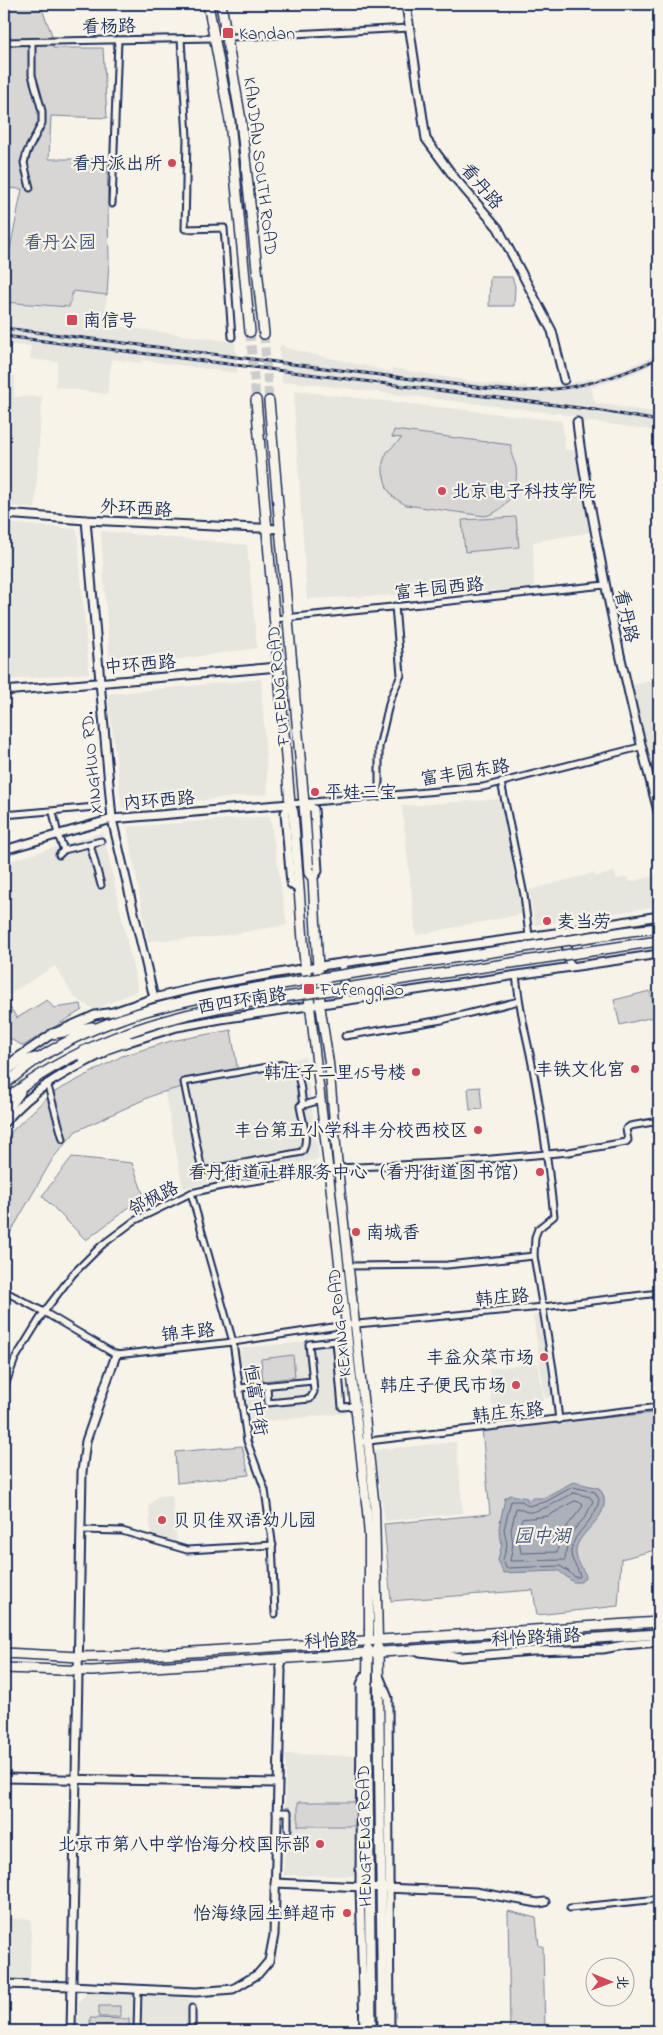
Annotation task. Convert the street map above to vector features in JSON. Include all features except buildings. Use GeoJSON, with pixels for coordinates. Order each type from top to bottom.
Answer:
{"type":"FeatureCollection","features":[{"type":"Feature","properties":{"kind":"main road","name":"KANDAN SOUTH ROAD"},"geometry":{"type":"LineString","coordinates":[[208,4],[230,122],[250,332]]}},
{"type":"Feature","properties":{"kind":"main road","name":"KANDAN SOUTH ROAD"},"geometry":{"type":"LineString","coordinates":[[221,4],[242,120],[264,334]]}},
{"type":"Feature","properties":{"kind":"main road"},"geometry":{"type":"LineString","coordinates":[[256,400],[268,529]]}},
{"type":"Feature","properties":{"kind":"main road","name":"FUFENG ROAD"},"geometry":{"type":"LineString","coordinates":[[269,401],[309,873],[313,878],[320,1004]]}},
{"type":"Feature","properties":{"kind":"main road","name":"FUFENG ROAD"},"geometry":{"type":"LineString","coordinates":[[268,529],[290,804],[293,812],[298,889],[310,1006]]}},
{"type":"Feature","properties":{"kind":"main road","name":"西四环南路"},"geometry":{"type":"LineString","coordinates":[[4,1084],[42,1056],[105,1024],[170,1004],[236,991],[659,928]]}},
{"type":"Feature","properties":{"kind":"main road","name":"西四环南路"},"geometry":{"type":"LineString","coordinates":[[4,1101],[28,1081],[54,1066],[116,1036],[188,1014],[238,1004],[659,941]]}},
{"type":"Feature","properties":{"kind":"main road","name":"KEXING ROAD"},"geometry":{"type":"LineString","coordinates":[[320,1004],[329,1063],[355,1324],[363,1441]]}},
{"type":"Feature","properties":{"kind":"main road","name":"KEXING ROAD"},"geometry":{"type":"LineString","coordinates":[[310,1006],[356,1406],[376,1532],[373,1640]]}},
{"type":"Feature","properties":{"kind":"main road"},"geometry":{"type":"LineString","coordinates":[[52,1034],[105,1024]]}},
{"type":"Feature","properties":{"kind":"main road"},"geometry":{"type":"LineString","coordinates":[[54,1066],[129,1041]]}},
{"type":"Feature","properties":{"kind":"main road"},"geometry":{"type":"LineString","coordinates":[[4,1067],[42,1056]]}},
{"type":"Feature","properties":{"kind":"main road"},"geometry":{"type":"LineString","coordinates":[[4,1114],[28,1081]]}},
{"type":"Feature","properties":{"kind":"main road","name":"科怡路"},"geometry":{"type":"LineString","coordinates":[[4,1653],[79,1657],[130,1656],[659,1622]]}},
{"type":"Feature","properties":{"kind":"main road","name":"科怡路"},"geometry":{"type":"LineString","coordinates":[[4,1668],[79,1671],[659,1634]]}},
{"type":"Feature","properties":{"kind":"main road","name":"HENGFENG ROAD"},"geometry":{"type":"LineString","coordinates":[[373,1640],[378,1653],[385,1888],[383,2031]]}},
{"type":"Feature","properties":{"kind":"main road","name":"HENGFENG ROAD"},"geometry":{"type":"LineString","coordinates":[[371,2031],[365,1886],[368,1654],[373,1640]]}},
{"type":"Feature","properties":{"kind":"street","name":"看丹路"},"geometry":{"type":"LineString","coordinates":[[406,4],[426,140],[454,178],[498,228],[552,330],[564,380]]}},
{"type":"Feature","properties":{"kind":"street","name":"看杨路"},"geometry":{"type":"LineString","coordinates":[[4,42],[214,38],[410,28]]}},
{"type":"Feature","properties":{"kind":"street"},"geometry":{"type":"LineString","coordinates":[[181,38],[187,136],[185,229],[224,228],[232,337]]}},
{"type":"Feature","properties":{"kind":"street"},"geometry":{"type":"LineString","coordinates":[[112,204],[118,40]]}},
{"type":"Feature","properties":{"kind":"street"},"geometry":{"type":"LineString","coordinates":[[30,188],[24,163],[27,152],[42,123],[42,111],[32,75],[32,42]]}},
{"type":"Feature","properties":{"kind":"street","name":"看丹路"},"geometry":{"type":"LineString","coordinates":[[577,422],[605,585],[640,747],[659,815]]}},
{"type":"Feature","properties":{"kind":"street","name":"外环西路"},"geometry":{"type":"LineString","coordinates":[[4,514],[86,520],[280,529]]}},
{"type":"Feature","properties":{"kind":"street","name":"XINGHUO RD."},"geometry":{"type":"LineString","coordinates":[[86,520],[112,819],[154,998]]}},
{"type":"Feature","properties":{"kind":"street","name":"富丰园西路"},"geometry":{"type":"LineString","coordinates":[[275,619],[605,585]]}},
{"type":"Feature","properties":{"kind":"street"},"geometry":{"type":"LineString","coordinates":[[379,797],[380,747],[390,700],[401,675],[395,606]]}},
{"type":"Feature","properties":{"kind":"street","name":"中环西路"},"geometry":{"type":"LineString","coordinates":[[4,691],[278,666]]}},
{"type":"Feature","properties":{"kind":"street","name":"富丰园东路"},"geometry":{"type":"LineString","coordinates":[[290,804],[483,786],[640,747]]}},
{"type":"Feature","properties":{"kind":"street"},"geometry":{"type":"LineString","coordinates":[[501,782],[524,895],[529,936]]}},
{"type":"Feature","properties":{"kind":"street","name":"内环西路"},"geometry":{"type":"LineString","coordinates":[[4,850],[112,819],[290,804]]}},
{"type":"Feature","properties":{"kind":"street"},"geometry":{"type":"LineString","coordinates":[[4,815],[96,807]]}},
{"type":"Feature","properties":{"kind":"street"},"geometry":{"type":"LineString","coordinates":[[53,812],[58,835],[64,850]]}},
{"type":"Feature","properties":{"kind":"street"},"geometry":{"type":"LineString","coordinates":[[58,855],[64,850],[100,841]]}},
{"type":"Feature","properties":{"kind":"street"},"geometry":{"type":"LineString","coordinates":[[90,844],[101,886]]}},
{"type":"Feature","properties":{"kind":"street","name":"西四环南路"},"geometry":{"type":"LineString","coordinates":[[4,1067],[52,1034],[95,1015],[113,1012],[154,998],[199,987],[306,968],[659,916]]}},
{"type":"Feature","properties":{"kind":"street"},"geometry":{"type":"LineString","coordinates":[[564,931],[570,967]]}},
{"type":"Feature","properties":{"kind":"street","name":"西四环南路"},"geometry":{"type":"LineString","coordinates":[[4,1123],[17,1107],[34,1092],[70,1070],[129,1041],[177,1027],[659,954]]}},
{"type":"Feature","properties":{"kind":"street"},"geometry":{"type":"LineString","coordinates":[[342,963],[346,1000]]}},
{"type":"Feature","properties":{"kind":"street"},"geometry":{"type":"LineString","coordinates":[[516,975],[547,1154],[554,1216],[538,1229],[535,1237],[534,1256],[553,1369],[559,1420]]}},
{"type":"Feature","properties":{"kind":"street"},"geometry":{"type":"LineString","coordinates":[[345,1036],[442,1020],[519,1001]]}},
{"type":"Feature","properties":{"kind":"street"},"geometry":{"type":"LineString","coordinates":[[284,1064],[292,1066],[297,1072],[306,1146],[302,1152],[255,1161],[202,1171],[184,1082],[284,1064]]}},
{"type":"Feature","properties":{"kind":"street"},"geometry":{"type":"LineString","coordinates":[[47,1083],[62,1139]]}},
{"type":"Feature","properties":{"kind":"street"},"geometry":{"type":"LineString","coordinates":[[301,1105],[321,1100]]}},
{"type":"Feature","properties":{"kind":"street","name":"邻枫路"},"geometry":{"type":"LineString","coordinates":[[4,1388],[14,1359],[44,1312],[73,1274],[102,1245],[134,1221],[191,1193],[328,1169],[458,1162],[572,1152],[626,1142],[628,1140],[626,1129],[630,1126],[659,1121]]}},
{"type":"Feature","properties":{"kind":"street"},"geometry":{"type":"LineString","coordinates":[[255,1161],[258,1180]]}},
{"type":"Feature","properties":{"kind":"street","name":"恒富中街"},"geometry":{"type":"LineString","coordinates":[[191,1193],[233,1342],[247,1441],[265,1490],[273,1545],[275,1614]]}},
{"type":"Feature","properties":{"kind":"street"},"geometry":{"type":"LineString","coordinates":[[348,1266],[447,1265],[534,1256]]}},
{"type":"Feature","properties":{"kind":"street"},"geometry":{"type":"LineString","coordinates":[[4,1291],[44,1312],[116,1355],[86,1441],[82,1472],[70,2031]]}},
{"type":"Feature","properties":{"kind":"street","name":"韩庄路"},"geometry":{"type":"LineString","coordinates":[[346,1325],[543,1307],[659,1293]]}},
{"type":"Feature","properties":{"kind":"street","name":"锦丰路"},"geometry":{"type":"LineString","coordinates":[[116,1355],[233,1342],[346,1325]]}},
{"type":"Feature","properties":{"kind":"street"},"geometry":{"type":"LineString","coordinates":[[266,1386],[268,1403],[310,1399],[314,1392],[309,1344],[336,1342],[342,1407],[356,1406]]}},
{"type":"Feature","properties":{"kind":"street"},"geometry":{"type":"LineString","coordinates":[[239,1388],[313,1381]]}},
{"type":"Feature","properties":{"kind":"street","name":"韩庄东路"},"geometry":{"type":"LineString","coordinates":[[363,1441],[559,1420],[659,1407]]}},
{"type":"Feature","properties":{"kind":"street"},"geometry":{"type":"LineString","coordinates":[[81,1530],[122,1531],[187,1550],[273,1545]]}},
{"type":"Feature","properties":{"kind":"street","name":"科怡路辅路"},"geometry":{"type":"LineString","coordinates":[[414,1651],[461,1657],[533,1651],[603,1649],[659,1642]]}},
{"type":"Feature","properties":{"kind":"street"},"geometry":{"type":"LineString","coordinates":[[4,1984],[196,1992],[233,1988],[258,1974],[269,1961],[274,1935],[280,1659]]}},
{"type":"Feature","properties":{"kind":"street"},"geometry":{"type":"LineString","coordinates":[[4,1778],[277,1783]]}},
{"type":"Feature","properties":{"kind":"street"},"geometry":{"type":"LineString","coordinates":[[276,1812],[288,1812],[288,1830]]}},
{"type":"Feature","properties":{"kind":"street"},"geometry":{"type":"LineString","coordinates":[[275,1883],[476,1892],[538,1903],[545,1902]]}},
{"type":"Feature","properties":{"kind":"street"},"geometry":{"type":"LineString","coordinates":[[364,2031],[365,1886]]}},
{"type":"Feature","properties":{"kind":"street"},"geometry":{"type":"LineString","coordinates":[[385,1888],[390,2031]]}},
{"type":"Feature","properties":{"kind":"street"},"geometry":{"type":"LineString","coordinates":[[570,1908],[659,1898]]}},
{"type":"Feature","properties":{"kind":"street"},"geometry":{"type":"LineString","coordinates":[[137,2031],[138,1989]]}},
{"type":"Feature","properties":{"kind":"street"},"geometry":{"type":"LineString","coordinates":[[192,2008],[192,2031]]}},
{"type":"Feature","properties":{"kind":"shaded area"},"geometry":{"type":"Polygon","coordinates":[[[72,291],[107,295],[105,317],[94,316],[94,323],[235,342],[237,373],[141,360],[140,363],[112,359],[107,394],[55,387],[58,362],[30,359],[31,346],[4,345],[4,302],[69,307],[72,291]]]}},
{"type":"Feature","properties":{"kind":"shaded area"},"geometry":{"type":"Polygon","coordinates":[[[283,345],[285,348],[392,372],[392,368],[469,381],[517,387],[526,385],[528,389],[561,385],[607,375],[659,354],[659,361],[637,372],[591,388],[595,403],[659,413],[659,431],[582,422],[575,416],[555,413],[293,382],[282,383],[279,347],[283,345]]]}},
{"type":"Feature","properties":{"kind":"shaded area"},"geometry":{"type":"Polygon","coordinates":[[[4,373],[15,376],[14,397],[42,396],[35,508],[4,506],[4,373]]]}},
{"type":"Feature","properties":{"kind":"shaded area","name":"北京电子科技学院"},"geometry":{"type":"Polygon","coordinates":[[[295,391],[562,421],[565,450],[577,450],[591,532],[533,542],[534,589],[307,599],[294,404],[295,391]]]}},
{"type":"Feature","properties":{"kind":"shaded area"},"geometry":{"type":"Polygon","coordinates":[[[4,523],[77,529],[89,673],[4,680],[4,523]]]}},
{"type":"Feature","properties":{"kind":"shaded area"},"geometry":{"type":"Polygon","coordinates":[[[101,531],[247,545],[257,648],[110,669],[101,531]]]}},
{"type":"Feature","properties":{"kind":"shaded area"},"geometry":{"type":"Polygon","coordinates":[[[261,679],[268,794],[122,808],[108,694],[261,679]]]}},
{"type":"Feature","properties":{"kind":"shaded area"},"geometry":{"type":"Polygon","coordinates":[[[659,679],[659,749],[647,752],[633,685],[659,679]]]}},
{"type":"Feature","properties":{"kind":"shaded area"},"geometry":{"type":"Polygon","coordinates":[[[500,799],[522,914],[416,935],[402,806],[500,799]]]}},
{"type":"Feature","properties":{"kind":"shaded area"},"geometry":{"type":"Polygon","coordinates":[[[270,816],[287,925],[207,938],[148,941],[127,827],[270,816]]]}},
{"type":"Feature","properties":{"kind":"shaded area"},"geometry":{"type":"Polygon","coordinates":[[[103,832],[138,990],[95,1010],[75,998],[55,966],[4,997],[4,863],[103,832]]]}},
{"type":"Feature","properties":{"kind":"shaded area"},"geometry":{"type":"Polygon","coordinates":[[[614,872],[617,879],[628,877],[629,882],[659,875],[659,906],[535,925],[529,890],[594,873],[595,877],[614,872]]]}},
{"type":"Feature","properties":{"kind":"shaded area"},"geometry":{"type":"Polygon","coordinates":[[[305,1057],[319,1159],[183,1188],[163,1083],[305,1057]]]}},
{"type":"Feature","properties":{"kind":"shaded area","name":"丰益众菜市场"},"geometry":{"type":"Polygon","coordinates":[[[544,1314],[553,1397],[545,1398],[533,1316],[544,1314]]]}},
{"type":"Feature","properties":{"kind":"shaded area"},"geometry":{"type":"Polygon","coordinates":[[[337,1339],[340,1342],[345,1413],[251,1423],[240,1353],[243,1348],[337,1339]]]}},
{"type":"Feature","properties":{"kind":"shaded area","name":"韩庄子便民市场"},"geometry":{"type":"Polygon","coordinates":[[[538,1363],[544,1401],[492,1406],[489,1369],[538,1363]]]}},
{"type":"Feature","properties":{"kind":"shaded area"},"geometry":{"type":"Polygon","coordinates":[[[456,1442],[463,1513],[385,1521],[374,1450],[456,1442]]]}},
{"type":"Feature","properties":{"kind":"shaded area","name":"贝贝佳双语幼儿园"},"geometry":{"type":"Polygon","coordinates":[[[172,1495],[177,1543],[151,1536],[149,1505],[159,1496],[172,1495]]]}},
{"type":"Feature","properties":{"kind":"shaded area","name":"北京市第八中学怡海分校国际部"},"geometry":{"type":"Polygon","coordinates":[[[286,1754],[356,1756],[356,1876],[284,1875],[286,1754]]]}},
{"type":"Feature","properties":{"kind":"shaded area"},"geometry":{"type":"Polygon","coordinates":[[[659,1808],[659,1893],[655,1893],[651,1809],[659,1808]]]}},
{"type":"Feature","properties":{"kind":"shaded area"},"geometry":{"type":"Polygon","coordinates":[[[4,1918],[31,1919],[30,1980],[4,1979],[4,1918]]]}},
{"type":"Feature","properties":{"kind":"shaded area"},"geometry":{"type":"Polygon","coordinates":[[[88,1992],[185,1997],[198,2004],[198,2031],[78,2031],[78,2002],[88,1992]]]}},
{"type":"Feature","properties":{"kind":"green space","name":"看丹公园"},"geometry":{"type":"Polygon","coordinates":[[[4,4],[40,4],[52,35],[53,48],[103,48],[107,118],[51,116],[49,159],[107,159],[109,262],[107,295],[73,291],[69,307],[4,302],[4,279],[22,189],[4,188],[4,4]]]}},
{"type":"Feature","properties":{"kind":"green space"},"geometry":{"type":"Polygon","coordinates":[[[490,277],[512,277],[515,286],[514,306],[489,306],[490,277]]]}},
{"type":"Feature","properties":{"kind":"green space"},"geometry":{"type":"Polygon","coordinates":[[[394,430],[511,445],[511,452],[516,467],[516,483],[510,498],[500,509],[485,516],[406,505],[393,497],[387,488],[383,473],[383,462],[387,452],[402,438],[392,437],[394,430]]]}},
{"type":"Feature","properties":{"kind":"green space"},"geometry":{"type":"Polygon","coordinates":[[[516,517],[519,547],[465,552],[462,520],[516,517]]]}},
{"type":"Feature","properties":{"kind":"green space"},"geometry":{"type":"Polygon","coordinates":[[[650,991],[657,1016],[620,1025],[614,1000],[650,991]]]}},
{"type":"Feature","properties":{"kind":"green space"},"geometry":{"type":"Polygon","coordinates":[[[47,1000],[54,1008],[81,1004],[82,1010],[23,1046],[5,1036],[4,1002],[6,1001],[17,1018],[47,1000]]]}},
{"type":"Feature","properties":{"kind":"green space"},"geometry":{"type":"Polygon","coordinates":[[[231,1030],[238,1072],[156,1094],[76,1131],[53,1158],[4,1244],[4,1145],[12,1131],[51,1094],[122,1056],[171,1041],[231,1030]]]}},
{"type":"Feature","properties":{"kind":"green space"},"geometry":{"type":"Polygon","coordinates":[[[480,1087],[482,1109],[470,1110],[468,1088],[480,1087]]]}},
{"type":"Feature","properties":{"kind":"green space"},"geometry":{"type":"Polygon","coordinates":[[[72,1157],[132,1163],[144,1196],[86,1240],[42,1196],[72,1157]]]}},
{"type":"Feature","properties":{"kind":"green space"},"geometry":{"type":"Polygon","coordinates":[[[293,1355],[295,1377],[263,1381],[261,1359],[293,1355]]]}},
{"type":"Feature","properties":{"kind":"green space"},"geometry":{"type":"Polygon","coordinates":[[[655,1413],[659,1449],[659,1549],[621,1559],[618,1606],[537,1615],[533,1590],[391,1601],[384,1524],[490,1514],[482,1429],[655,1413]]]}},
{"type":"Feature","properties":{"kind":"green space"},"geometry":{"type":"Polygon","coordinates":[[[242,1446],[249,1475],[177,1483],[175,1452],[242,1446]]]}},
{"type":"Feature","properties":{"kind":"green space"},"geometry":{"type":"Polygon","coordinates":[[[298,1802],[356,1802],[355,1826],[298,1826],[298,1802]]]}},
{"type":"Feature","properties":{"kind":"green space"},"geometry":{"type":"Polygon","coordinates":[[[508,1911],[536,1918],[539,1946],[543,1946],[545,2031],[510,2031],[508,1911]]]}},
{"type":"Feature","properties":{"kind":"green space"},"geometry":{"type":"Polygon","coordinates":[[[99,2006],[120,2006],[120,2017],[99,2017],[99,2006]]]}},
{"type":"Feature","properties":{"kind":"green space"},"geometry":{"type":"Polygon","coordinates":[[[90,2018],[129,2019],[129,2031],[90,2031],[90,2018]]]}},
{"type":"Feature","properties":{"kind":"water","name":"园中湖"},"geometry":{"type":"Polygon","coordinates":[[[573,1482],[599,1488],[604,1497],[604,1506],[601,1514],[585,1533],[577,1547],[576,1554],[586,1576],[581,1582],[573,1582],[559,1571],[503,1573],[498,1560],[502,1544],[499,1528],[505,1498],[511,1495],[527,1498],[528,1502],[531,1498],[543,1498],[573,1482]]]}},
{"type":"Feature","properties":{"kind":"tunnel"},"geometry":{"type":"LineString","coordinates":[[250,332],[256,400]]}},
{"type":"Feature","properties":{"kind":"tunnel"},"geometry":{"type":"LineString","coordinates":[[264,334],[269,401]]}},
{"type":"Feature","properties":{"kind":"railway"},"geometry":{"type":"LineString","coordinates":[[4,328],[514,391],[535,391],[577,386],[618,375],[659,358]]}},
{"type":"Feature","properties":{"kind":"railway"},"geometry":{"type":"LineString","coordinates":[[4,336],[596,410],[659,421]]}},
{"type":"Feature","properties":{"kind":"place","name":"Kandan"},"geometry":{"type":"Point","coordinates":[228,33]}},
{"type":"Feature","properties":{"kind":"place","name":"看丹派出所"},"geometry":{"type":"Point","coordinates":[172,163]}},
{"type":"Feature","properties":{"kind":"place","name":"南信号"},"geometry":{"type":"Point","coordinates":[72,320]}},
{"type":"Feature","properties":{"kind":"place","name":"北京电子科技学院"},"geometry":{"type":"Point","coordinates":[442,491]}},
{"type":"Feature","properties":{"kind":"place","name":"平娃三宝"},"geometry":{"type":"Point","coordinates":[315,792]}},
{"type":"Feature","properties":{"kind":"place","name":"麦当劳"},"geometry":{"type":"Point","coordinates":[547,921]}},
{"type":"Feature","properties":{"kind":"place","name":"Fufengqiao"},"geometry":{"type":"Point","coordinates":[309,989]}},
{"type":"Feature","properties":{"kind":"place","name":"丰铁文化宫"},"geometry":{"type":"Point","coordinates":[635,1069]}},
{"type":"Feature","properties":{"kind":"place","name":"韩庄子二里15号楼"},"geometry":{"type":"Point","coordinates":[416,1072]}},
{"type":"Feature","properties":{"kind":"place","name":"丰台第五小学科丰分校西校区"},"geometry":{"type":"Point","coordinates":[478,1130]}},
{"type":"Feature","properties":{"kind":"place","name":"看丹街道社群服务中心（看丹街道图书馆）"},"geometry":{"type":"Point","coordinates":[540,1172]}},
{"type":"Feature","properties":{"kind":"place","name":"南城香"},"geometry":{"type":"Point","coordinates":[356,1232]}},
{"type":"Feature","properties":{"kind":"place","name":"丰益众菜市场"},"geometry":{"type":"Point","coordinates":[544,1357]}},
{"type":"Feature","properties":{"kind":"place","name":"韩庄子便民市场"},"geometry":{"type":"Point","coordinates":[516,1385]}},
{"type":"Feature","properties":{"kind":"place","name":"贝贝佳双语幼儿园"},"geometry":{"type":"Point","coordinates":[162,1520]}},
{"type":"Feature","properties":{"kind":"place","name":"北京市第八中学怡海分校国际部"},"geometry":{"type":"Point","coordinates":[320,1844]}},
{"type":"Feature","properties":{"kind":"place","name":"怡海绿园生鲜超市"},"geometry":{"type":"Point","coordinates":[347,1913]}}]}
